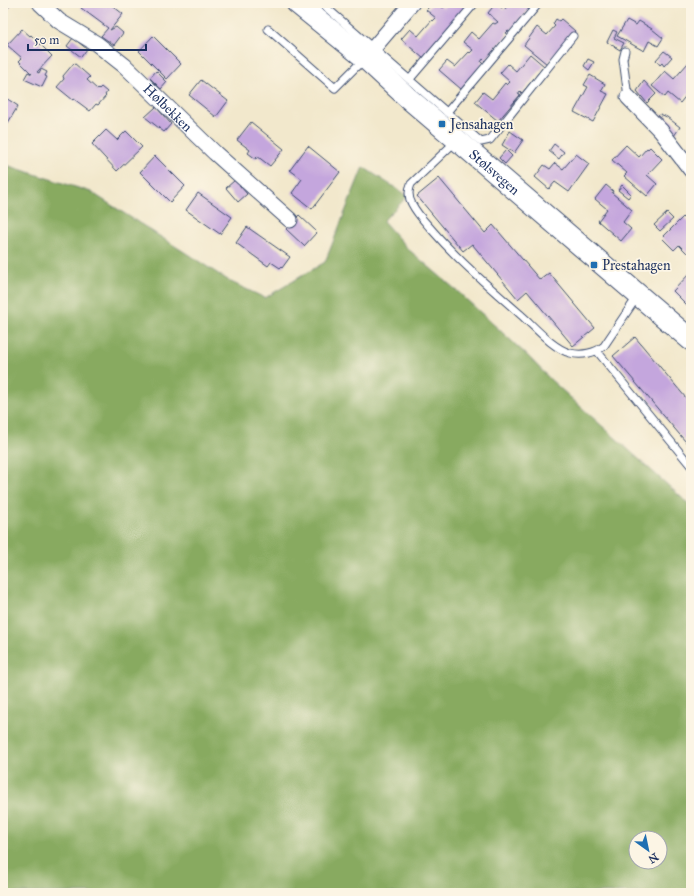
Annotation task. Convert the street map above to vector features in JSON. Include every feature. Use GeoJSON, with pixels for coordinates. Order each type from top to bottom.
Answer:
{"type":"FeatureCollection","features":[{"type":"Feature","properties":{"kind":"street","name":"Hølbekken"},"geometry":{"type":"LineString","coordinates":[[40,3],[59,20],[97,44],[125,66],[214,153],[290,220]]}},
{"type":"Feature","properties":{"kind":"street","name":"Stølsvegen"},"geometry":{"type":"LineString","coordinates":[[297,3],[369,53],[408,97],[691,340]]}},
{"type":"Feature","properties":{"kind":"street"},"geometry":{"type":"LineString","coordinates":[[369,53],[412,3]]}},
{"type":"Feature","properties":{"kind":"street"},"geometry":{"type":"LineString","coordinates":[[628,97],[661,131],[691,170]]}},
{"type":"Feature","properties":{"kind":"lane"},"geometry":{"type":"LineString","coordinates":[[321,3],[369,53],[410,79],[481,142],[490,140],[573,36]]}},
{"type":"Feature","properties":{"kind":"lane"},"geometry":{"type":"LineString","coordinates":[[410,79],[475,3]]}},
{"type":"Feature","properties":{"kind":"lane"},"geometry":{"type":"LineString","coordinates":[[447,112],[539,3]]}},
{"type":"Feature","properties":{"kind":"lane"},"geometry":{"type":"LineString","coordinates":[[268,29],[335,88],[369,53]]}},
{"type":"Feature","properties":{"kind":"lane"},"geometry":{"type":"LineString","coordinates":[[625,51],[624,59],[628,97]]}},
{"type":"Feature","properties":{"kind":"lane"},"geometry":{"type":"LineString","coordinates":[[457,139],[411,184],[408,196],[412,204],[436,234],[465,266],[559,348],[571,353],[582,354],[597,351],[604,346],[638,295]]}},
{"type":"Feature","properties":{"kind":"lane"},"geometry":{"type":"LineString","coordinates":[[597,351],[691,466]]}},
{"type":"Feature","properties":{"kind":"green space"},"geometry":{"type":"Polygon","coordinates":[[[3,164],[91,192],[231,282],[265,298],[325,262],[363,167],[408,196],[383,221],[408,249],[455,289],[529,357],[551,380],[691,506],[691,893],[3,893],[3,164]]]}},
{"type":"Feature","properties":{"kind":"building"},"geometry":{"type":"Polygon","coordinates":[[[3,3],[13,3],[3,12],[3,3]]]}},
{"type":"Feature","properties":{"kind":"building"},"geometry":{"type":"Polygon","coordinates":[[[85,3],[109,3],[123,14],[110,30],[116,27],[123,33],[114,45],[101,36],[108,28],[81,8],[85,3]]]}},
{"type":"Feature","properties":{"kind":"building"},"geometry":{"type":"Polygon","coordinates":[[[433,3],[438,3],[443,8],[447,3],[471,4],[449,30],[448,29],[445,32],[447,33],[424,59],[401,39],[410,29],[418,36],[432,20],[433,21],[436,18],[426,10],[433,3]]]}},
{"type":"Feature","properties":{"kind":"building"},"geometry":{"type":"Polygon","coordinates":[[[496,3],[504,10],[510,3],[531,3],[530,4],[532,6],[510,32],[508,31],[506,33],[507,35],[485,61],[483,59],[481,62],[483,64],[461,89],[439,70],[447,61],[455,67],[469,52],[470,53],[473,50],[463,42],[471,32],[479,39],[493,23],[495,24],[498,22],[488,13],[496,3]]]}},
{"type":"Feature","properties":{"kind":"building"},"geometry":{"type":"Polygon","coordinates":[[[556,19],[559,21],[561,19],[575,31],[547,64],[524,45],[537,27],[547,35],[555,26],[553,24],[556,19]]]}},
{"type":"Feature","properties":{"kind":"building"},"geometry":{"type":"Polygon","coordinates":[[[627,20],[636,25],[639,21],[663,38],[658,46],[649,41],[644,51],[617,36],[627,20]]]}},
{"type":"Feature","properties":{"kind":"building"},"geometry":{"type":"Polygon","coordinates":[[[22,29],[30,36],[31,35],[52,56],[37,72],[39,73],[41,69],[47,72],[45,76],[47,77],[42,87],[24,79],[28,72],[32,74],[19,61],[22,58],[7,45],[22,29]]]}},
{"type":"Feature","properties":{"kind":"building"},"geometry":{"type":"Polygon","coordinates":[[[613,30],[617,32],[614,38],[624,43],[620,50],[607,42],[613,30]]]}},
{"type":"Feature","properties":{"kind":"building"},"geometry":{"type":"Polygon","coordinates":[[[153,36],[181,64],[167,79],[139,51],[153,36]]]}},
{"type":"Feature","properties":{"kind":"building"},"geometry":{"type":"Polygon","coordinates":[[[73,38],[87,49],[81,57],[67,46],[73,38]]]}},
{"type":"Feature","properties":{"kind":"building"},"geometry":{"type":"Polygon","coordinates":[[[664,51],[672,57],[664,66],[662,63],[660,65],[656,60],[664,51]]]}},
{"type":"Feature","properties":{"kind":"building"},"geometry":{"type":"Polygon","coordinates":[[[530,54],[544,66],[522,93],[520,91],[518,94],[520,95],[498,121],[475,102],[483,92],[492,99],[505,83],[507,85],[510,82],[500,73],[508,64],[516,71],[530,54]]]}},
{"type":"Feature","properties":{"kind":"building"},"geometry":{"type":"Polygon","coordinates":[[[588,59],[594,62],[589,70],[584,66],[588,59]]]}},
{"type":"Feature","properties":{"kind":"building"},"geometry":{"type":"Polygon","coordinates":[[[74,63],[90,77],[87,80],[98,90],[101,87],[107,92],[105,95],[106,96],[98,105],[96,104],[90,111],[57,87],[64,79],[63,76],[74,63]]]}},
{"type":"Feature","properties":{"kind":"building"},"geometry":{"type":"Polygon","coordinates":[[[688,63],[691,65],[691,94],[688,93],[680,103],[668,93],[665,97],[652,86],[665,71],[674,79],[688,63]]]}},
{"type":"Feature","properties":{"kind":"building"},"geometry":{"type":"Polygon","coordinates":[[[156,71],[167,82],[161,89],[150,78],[156,71]]]}},
{"type":"Feature","properties":{"kind":"building"},"geometry":{"type":"Polygon","coordinates":[[[590,75],[605,84],[601,91],[608,94],[593,122],[574,112],[588,87],[584,85],[590,75]]]}},
{"type":"Feature","properties":{"kind":"building"},"geometry":{"type":"Polygon","coordinates":[[[201,80],[228,101],[216,117],[189,95],[201,80]]]}},
{"type":"Feature","properties":{"kind":"building"},"geometry":{"type":"Polygon","coordinates":[[[644,81],[656,94],[647,103],[637,91],[644,81]]]}},
{"type":"Feature","properties":{"kind":"building"},"geometry":{"type":"Polygon","coordinates":[[[3,96],[18,106],[3,131],[3,96]]]}},
{"type":"Feature","properties":{"kind":"building"},"geometry":{"type":"Polygon","coordinates":[[[156,107],[171,124],[164,132],[145,117],[156,107]]]}},
{"type":"Feature","properties":{"kind":"building"},"geometry":{"type":"Polygon","coordinates":[[[660,114],[667,117],[680,127],[674,136],[664,124],[660,114]]]}},
{"type":"Feature","properties":{"kind":"building"},"geometry":{"type":"Polygon","coordinates":[[[251,122],[284,149],[270,166],[257,156],[256,159],[248,153],[250,150],[237,140],[251,122]]]}},
{"type":"Feature","properties":{"kind":"building"},"geometry":{"type":"Polygon","coordinates":[[[106,130],[117,140],[126,131],[142,147],[117,171],[92,144],[106,130]]]}},
{"type":"Feature","properties":{"kind":"building"},"geometry":{"type":"Polygon","coordinates":[[[510,131],[523,140],[514,153],[502,145],[510,131]]]}},
{"type":"Feature","properties":{"kind":"building"},"geometry":{"type":"Polygon","coordinates":[[[554,144],[564,152],[559,159],[549,151],[554,144]]]}},
{"type":"Feature","properties":{"kind":"building"},"geometry":{"type":"Polygon","coordinates":[[[626,145],[639,157],[647,148],[648,149],[650,147],[662,159],[647,175],[657,184],[647,196],[624,176],[627,173],[612,160],[626,145]]]}},
{"type":"Feature","properties":{"kind":"building"},"geometry":{"type":"Polygon","coordinates":[[[308,146],[340,172],[312,209],[292,193],[302,179],[290,170],[308,146]]]}},
{"type":"Feature","properties":{"kind":"building"},"geometry":{"type":"Polygon","coordinates":[[[506,150],[512,156],[505,164],[499,158],[506,150]]]}},
{"type":"Feature","properties":{"kind":"building"},"geometry":{"type":"Polygon","coordinates":[[[576,154],[589,164],[569,192],[555,182],[549,189],[535,177],[544,165],[550,169],[555,163],[563,169],[576,154]]]}},
{"type":"Feature","properties":{"kind":"building"},"geometry":{"type":"Polygon","coordinates":[[[155,156],[185,186],[170,202],[140,172],[155,156]]]}},
{"type":"Feature","properties":{"kind":"building"},"geometry":{"type":"Polygon","coordinates":[[[439,178],[485,233],[493,225],[540,280],[549,273],[595,328],[573,346],[527,291],[518,299],[472,244],[463,251],[417,196],[439,178]]]}},
{"type":"Feature","properties":{"kind":"building"},"geometry":{"type":"Polygon","coordinates":[[[235,180],[247,194],[238,202],[226,188],[235,180]]]}},
{"type":"Feature","properties":{"kind":"building"},"geometry":{"type":"Polygon","coordinates":[[[606,185],[613,191],[612,193],[632,210],[623,222],[631,229],[621,241],[598,221],[607,209],[595,199],[606,185]]]}},
{"type":"Feature","properties":{"kind":"building"},"geometry":{"type":"Polygon","coordinates":[[[622,185],[631,194],[628,198],[618,190],[622,185]]]}},
{"type":"Feature","properties":{"kind":"building"},"geometry":{"type":"Polygon","coordinates":[[[198,193],[232,217],[220,234],[186,210],[198,193]]]}},
{"type":"Feature","properties":{"kind":"building"},"geometry":{"type":"Polygon","coordinates":[[[667,213],[673,219],[660,231],[654,225],[667,213]]]}},
{"type":"Feature","properties":{"kind":"building"},"geometry":{"type":"Polygon","coordinates":[[[299,215],[317,232],[304,246],[286,229],[299,215]]]}},
{"type":"Feature","properties":{"kind":"building"},"geometry":{"type":"Polygon","coordinates":[[[683,217],[691,224],[691,249],[687,253],[679,245],[674,250],[662,238],[683,217]]]}},
{"type":"Feature","properties":{"kind":"building"},"geometry":{"type":"Polygon","coordinates":[[[247,227],[290,257],[282,268],[271,262],[268,266],[236,243],[247,227]]]}},
{"type":"Feature","properties":{"kind":"building"},"geometry":{"type":"Polygon","coordinates":[[[691,272],[691,309],[673,291],[691,272]]]}},
{"type":"Feature","properties":{"kind":"building"},"geometry":{"type":"Polygon","coordinates":[[[635,337],[691,404],[691,448],[613,356],[635,337]]]}},
{"type":"Feature","properties":{"kind":"place","name":"Jensahagen"},"geometry":{"type":"Point","coordinates":[442,124]}},
{"type":"Feature","properties":{"kind":"place","name":"Prestahagen"},"geometry":{"type":"Point","coordinates":[594,265]}}]}
